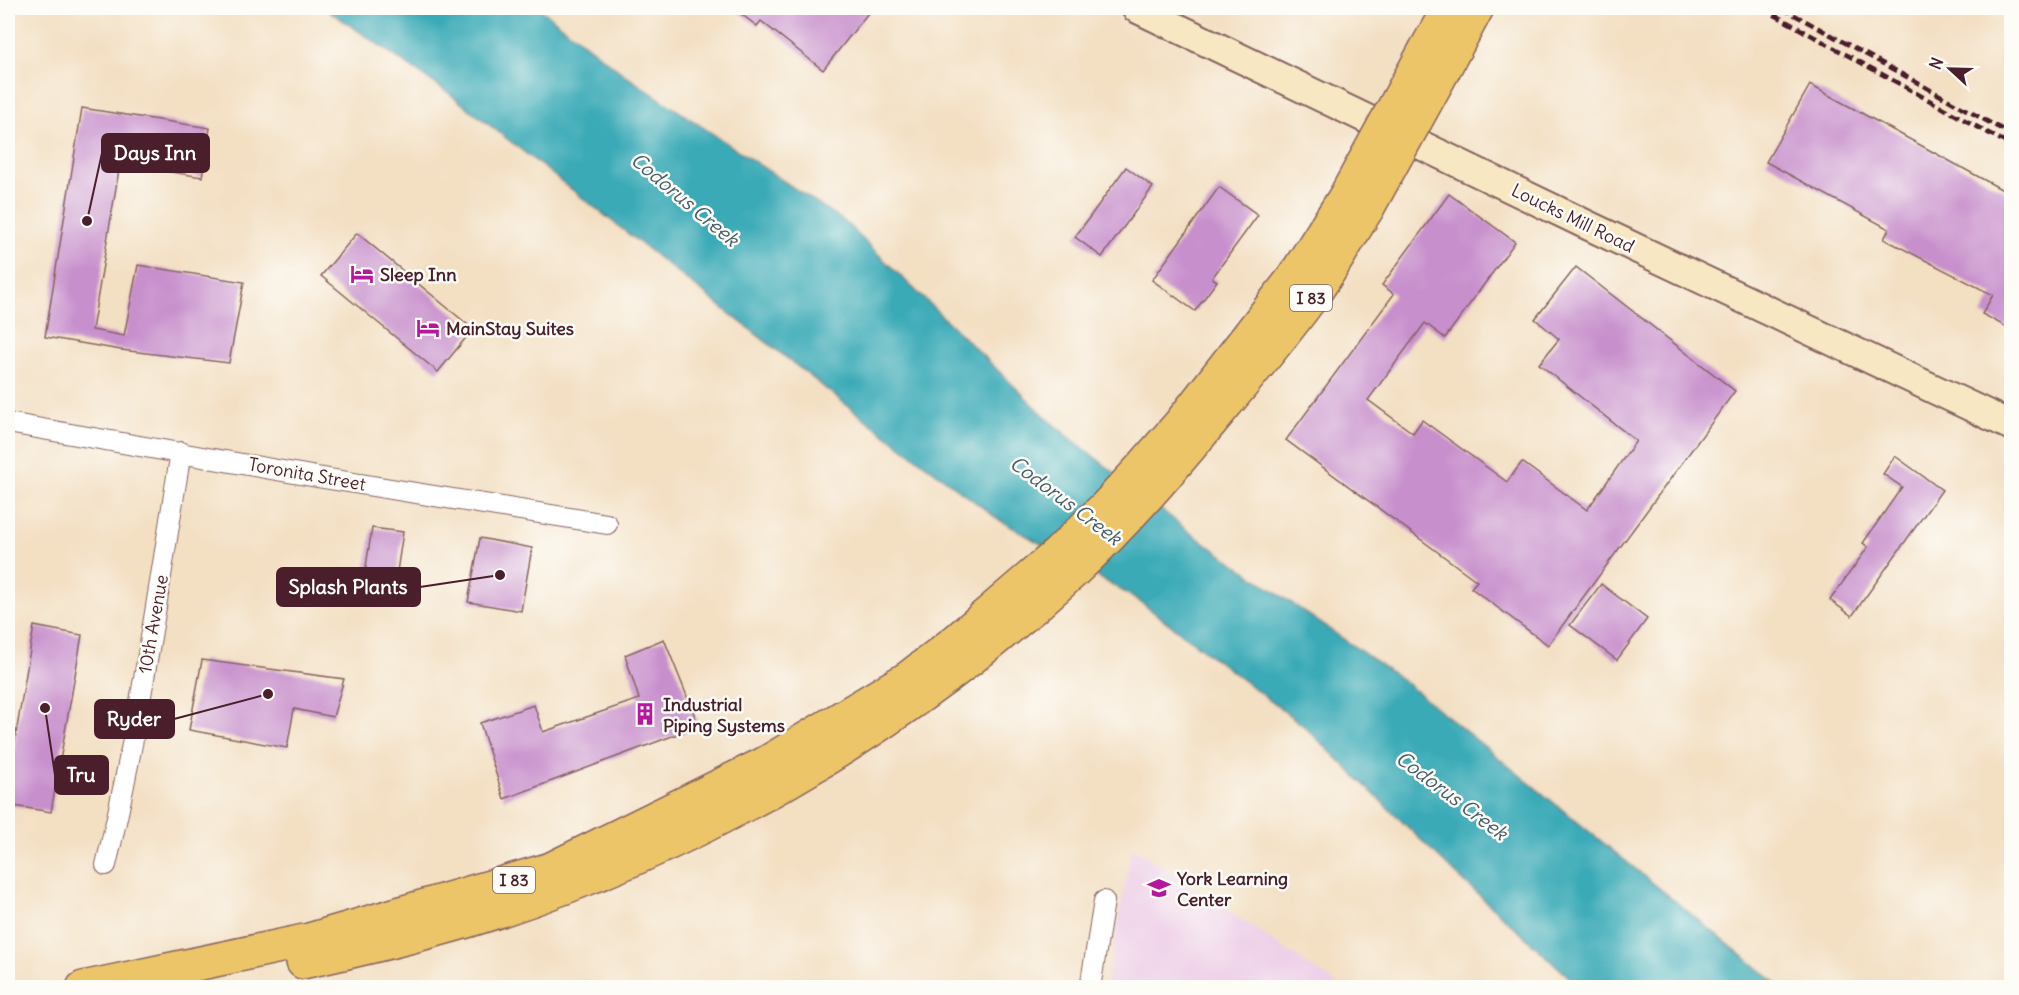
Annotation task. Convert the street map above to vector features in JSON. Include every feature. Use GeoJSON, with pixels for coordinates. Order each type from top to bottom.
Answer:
{"type":"FeatureCollection","features":[{"type":"Feature","properties":{"kind":"highway","name":"I 83"},"geometry":{"type":"LineString","coordinates":[[1435,59],[1449,8]]}},
{"type":"Feature","properties":{"kind":"highway","name":"I 83"},"geometry":{"type":"LineString","coordinates":[[82,987],[309,940],[551,869],[766,763],[914,687],[982,649],[1071,574],[1125,521],[1165,477],[1236,373],[1315,293],[1356,203],[1435,59],[1477,8]]}},
{"type":"Feature","properties":{"kind":"highway","name":"I 83"},"geometry":{"type":"LineString","coordinates":[[189,987],[407,938],[468,920],[590,877],[745,805],[857,740],[914,687]]}},
{"type":"Feature","properties":{"kind":"street","name":"Loucks Mill Road"},"geometry":{"type":"LineString","coordinates":[[1136,8],[2012,426]]}},
{"type":"Feature","properties":{"kind":"street","name":"Toronita Street"},"geometry":{"type":"LineString","coordinates":[[8,423],[317,477],[607,524]]}},
{"type":"Feature","properties":{"kind":"street","name":"10th Avenue"},"geometry":{"type":"LineString","coordinates":[[105,866],[153,630],[181,452]]}},
{"type":"Feature","properties":{"kind":"street"},"geometry":{"type":"LineString","coordinates":[[1090,987],[1104,901]]}},
{"type":"Feature","properties":{"kind":"shaded area","name":"York Learning Center"},"geometry":{"type":"Polygon","coordinates":[[[1132,847],[1254,928],[1341,987],[1106,987],[1132,847]]]}},
{"type":"Feature","properties":{"kind":"water","name":"Codorus Creek"},"geometry":{"type":"Polygon","coordinates":[[[325,8],[539,8],[626,76],[845,222],[1054,425],[1192,534],[1401,679],[1781,987],[1580,987],[1458,876],[1305,727],[1135,598],[998,519],[853,410],[450,94],[325,8]]]}},
{"type":"Feature","properties":{"kind":"building"},"geometry":{"type":"Polygon","coordinates":[[[733,8],[872,8],[823,70],[761,21],[757,26],[733,8]]]}},
{"type":"Feature","properties":{"kind":"building"},"geometry":{"type":"Polygon","coordinates":[[[1810,85],[2012,195],[2012,330],[1982,314],[1993,295],[1884,239],[1889,229],[1766,162],[1810,85]]]}},
{"type":"Feature","properties":{"kind":"building"},"geometry":{"type":"Polygon","coordinates":[[[82,108],[210,128],[202,177],[120,164],[92,330],[124,336],[138,265],[244,282],[229,363],[121,350],[45,337],[82,108]]]}},
{"type":"Feature","properties":{"kind":"building"},"geometry":{"type":"Polygon","coordinates":[[[1126,167],[1153,187],[1102,257],[1075,237],[1126,167]]]}},
{"type":"Feature","properties":{"kind":"building"},"geometry":{"type":"Polygon","coordinates":[[[1219,187],[1258,215],[1212,278],[1217,281],[1195,311],[1152,280],[1219,187]]]}},
{"type":"Feature","properties":{"kind":"building"},"geometry":{"type":"Polygon","coordinates":[[[1449,194],[1515,242],[1445,338],[1425,323],[1368,400],[1413,433],[1422,420],[1507,482],[1522,462],[1587,510],[1636,441],[1539,364],[1559,339],[1535,319],[1576,267],[1735,391],[1548,645],[1471,588],[1477,581],[1286,440],[1394,294],[1382,285],[1449,194]]]}},
{"type":"Feature","properties":{"kind":"building"},"geometry":{"type":"Polygon","coordinates":[[[357,233],[473,329],[438,372],[321,276],[357,233]]]}},
{"type":"Feature","properties":{"kind":"building"},"geometry":{"type":"Polygon","coordinates":[[[1895,456],[1942,490],[1852,616],[1830,600],[1868,547],[1863,543],[1902,487],[1883,474],[1895,456]]]}},
{"type":"Feature","properties":{"kind":"building"},"geometry":{"type":"Polygon","coordinates":[[[372,528],[403,532],[394,591],[363,586],[372,528]]]}},
{"type":"Feature","properties":{"kind":"building"},"geometry":{"type":"Polygon","coordinates":[[[480,538],[532,548],[521,611],[468,602],[480,538]]]}},
{"type":"Feature","properties":{"kind":"building"},"geometry":{"type":"Polygon","coordinates":[[[1601,584],[1647,619],[1617,660],[1570,625],[1601,584]]]}},
{"type":"Feature","properties":{"kind":"building"},"geometry":{"type":"Polygon","coordinates":[[[34,626],[82,635],[51,812],[8,805],[8,782],[34,626]]]}},
{"type":"Feature","properties":{"kind":"building","name":"Industrial Piping Systems"},"geometry":{"type":"Polygon","coordinates":[[[664,639],[699,726],[504,799],[480,723],[534,705],[543,732],[639,699],[625,655],[664,639]]]}},
{"type":"Feature","properties":{"kind":"building"},"geometry":{"type":"Polygon","coordinates":[[[202,660],[344,679],[333,717],[294,709],[287,748],[189,730],[202,660]]]}},
{"type":"Feature","properties":{"kind":"railway"},"geometry":{"type":"LineString","coordinates":[[1762,8],[2012,146]]}},
{"type":"Feature","properties":{"kind":"railway"},"geometry":{"type":"LineString","coordinates":[[1782,8],[2012,135]]}},
{"type":"Feature","properties":{"kind":"place","name":"Days Inn"},"geometry":{"type":"Point","coordinates":[87,221]}},
{"type":"Feature","properties":{"kind":"place","name":"Sleep Inn"},"geometry":{"type":"Point","coordinates":[362,274]}},
{"type":"Feature","properties":{"kind":"place","name":"MainStay Suites"},"geometry":{"type":"Point","coordinates":[428,328]}},
{"type":"Feature","properties":{"kind":"place","name":"Splash Plants"},"geometry":{"type":"Point","coordinates":[500,575]}},
{"type":"Feature","properties":{"kind":"place","name":"Ryder"},"geometry":{"type":"Point","coordinates":[268,694]}},
{"type":"Feature","properties":{"kind":"place","name":"Tru"},"geometry":{"type":"Point","coordinates":[45,708]}},
{"type":"Feature","properties":{"kind":"place","name":"Industrial Piping Systems"},"geometry":{"type":"Point","coordinates":[645,714]}},
{"type":"Feature","properties":{"kind":"place","name":"York Learning Center"},"geometry":{"type":"Point","coordinates":[1159,888]}}]}
